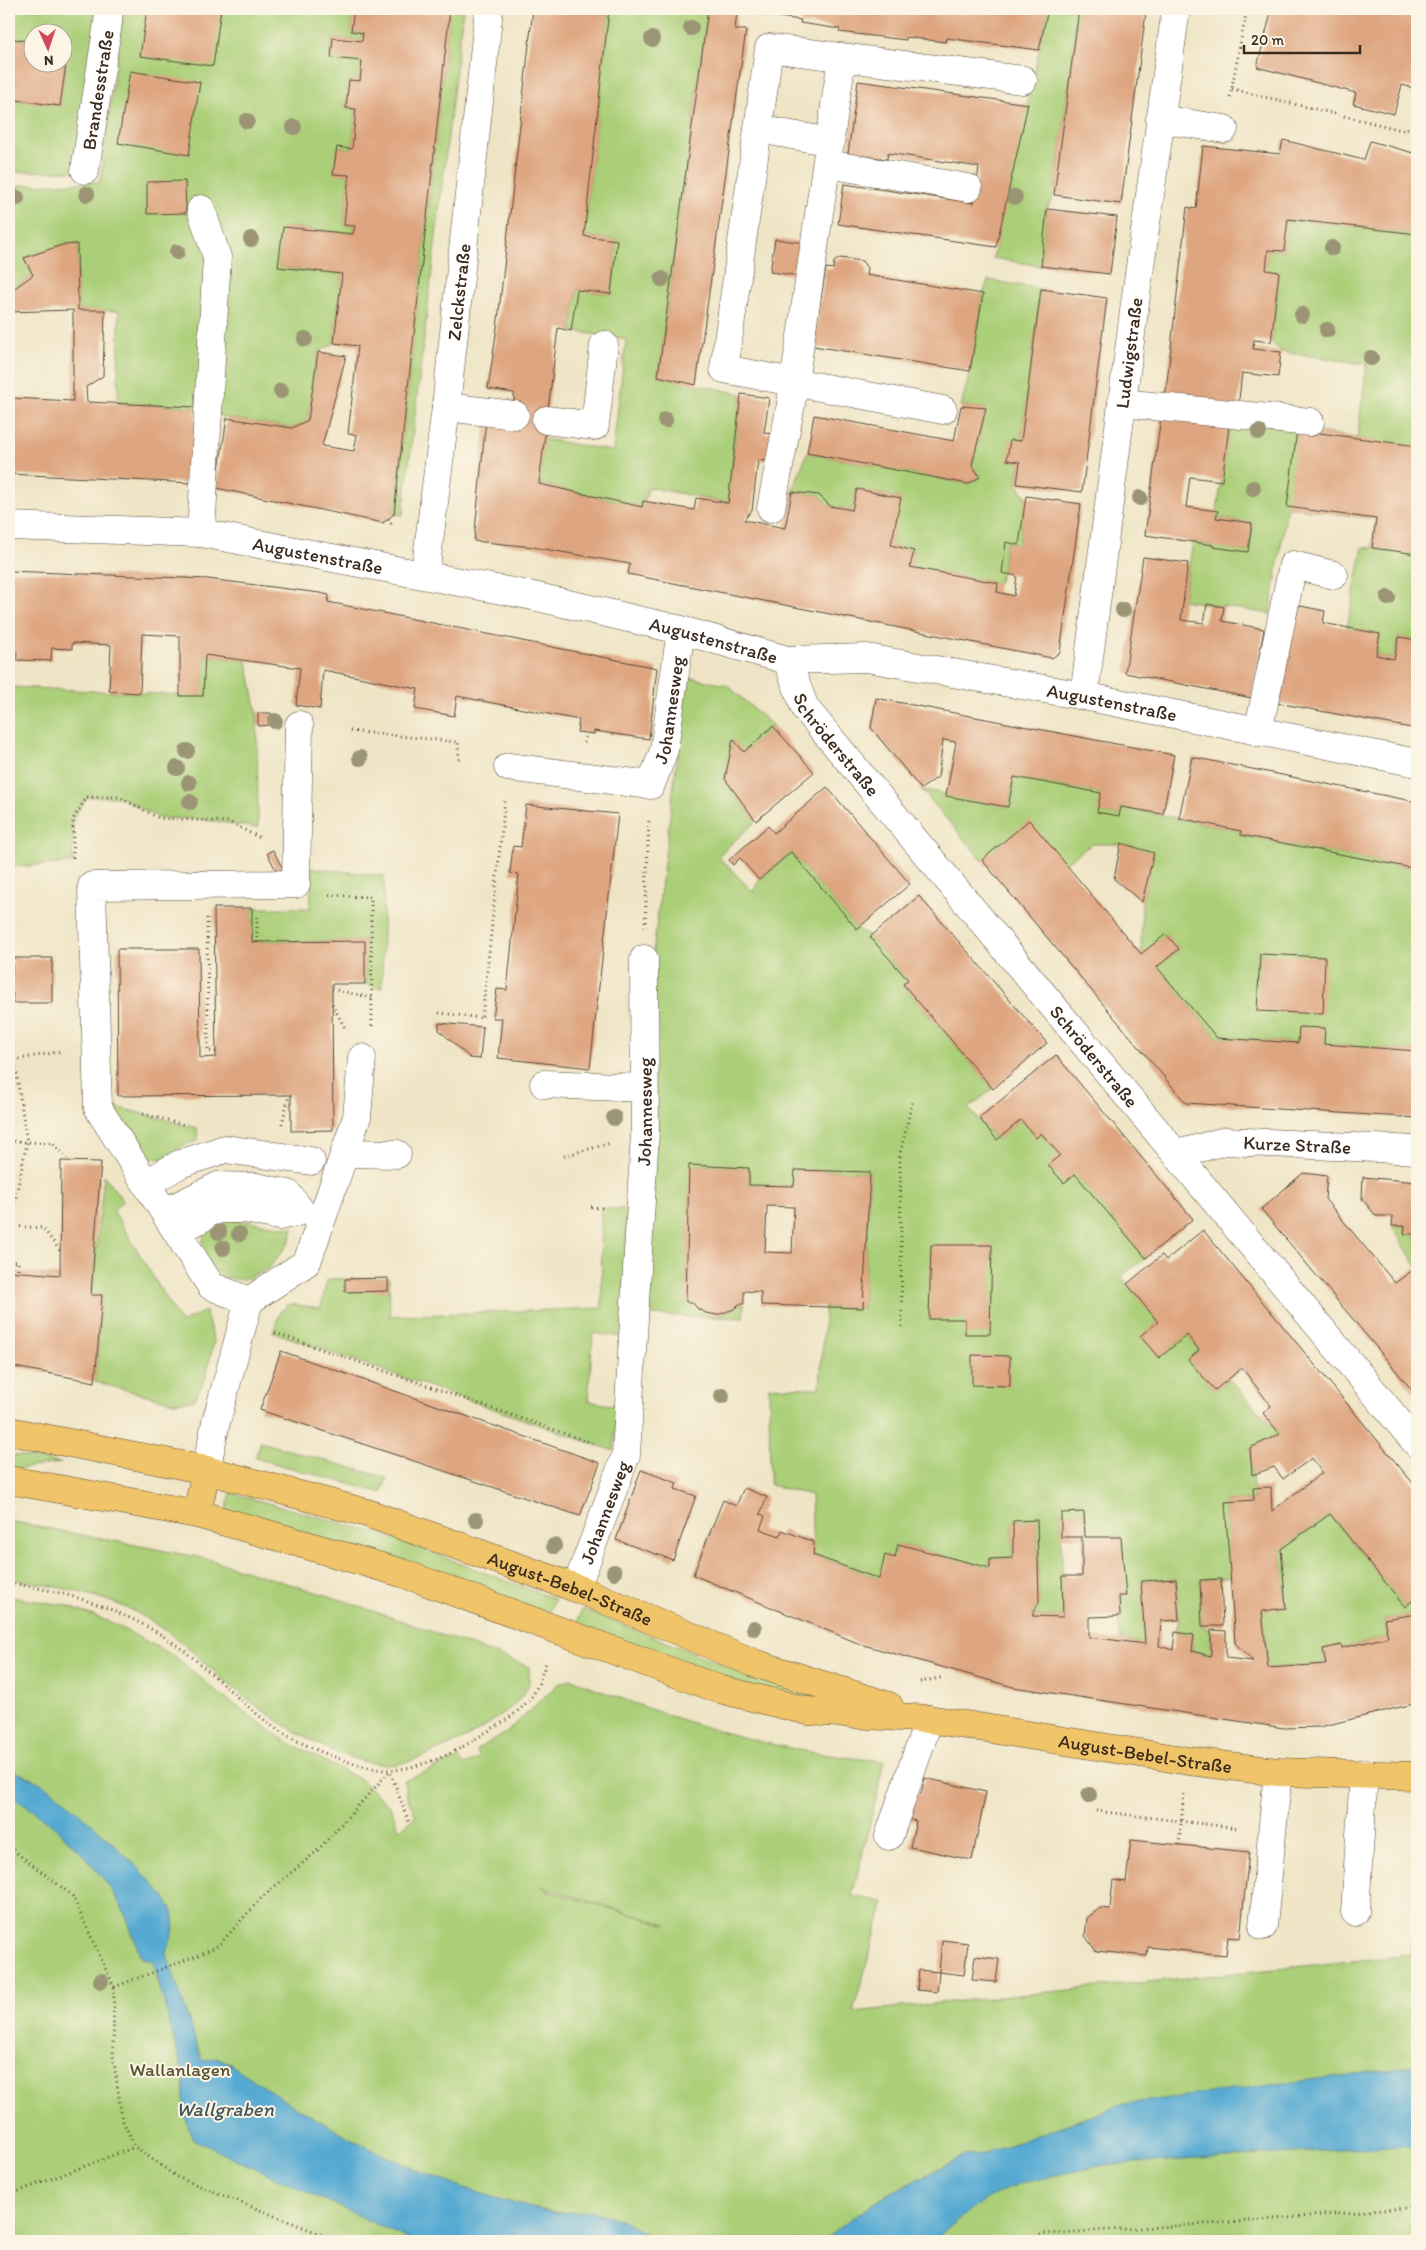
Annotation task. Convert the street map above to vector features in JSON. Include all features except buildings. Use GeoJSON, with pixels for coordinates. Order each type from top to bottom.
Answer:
{"type":"FeatureCollection","features":[{"type":"Feature","properties":{"kind":"main road","name":"August-Bebel-Straße"},"geometry":{"type":"LineString","coordinates":[[9,1432],[206,1470],[367,1513],[576,1588],[754,1663],[929,1719]]}},
{"type":"Feature","properties":{"kind":"main road"},"geometry":{"type":"LineString","coordinates":[[196,1514],[206,1470]]}},
{"type":"Feature","properties":{"kind":"main road","name":"August-Bebel-Straße"},"geometry":{"type":"LineString","coordinates":[[9,1480],[196,1514],[402,1573],[719,1689],[808,1711],[929,1719],[1189,1761],[1278,1772],[1417,1776]]}},
{"type":"Feature","properties":{"kind":"main road","name":"August-Bebel-Straße"},"geometry":{"type":"LineString","coordinates":[[1364,1773],[1417,1762]]}},
{"type":"Feature","properties":{"kind":"street","name":"Brandesstraße"},"geometry":{"type":"LineString","coordinates":[[85,170],[109,9]]}},
{"type":"Feature","properties":{"kind":"street","name":"Zelckstraße"},"geometry":{"type":"LineString","coordinates":[[424,574],[446,407],[489,9]]}},
{"type":"Feature","properties":{"kind":"street","name":"Ludwigstraße"},"geometry":{"type":"LineString","coordinates":[[1084,696],[1176,9]]}},
{"type":"Feature","properties":{"kind":"street"},"geometry":{"type":"LineString","coordinates":[[943,410],[724,370],[769,48],[1023,80]]}},
{"type":"Feature","properties":{"kind":"street"},"geometry":{"type":"LineString","coordinates":[[771,508],[794,383],[842,58]]}},
{"type":"Feature","properties":{"kind":"street"},"geometry":{"type":"LineString","coordinates":[[1160,119],[1224,130]]}},
{"type":"Feature","properties":{"kind":"street"},"geometry":{"type":"LineString","coordinates":[[758,129],[829,153],[968,188]]}},
{"type":"Feature","properties":{"kind":"street"},"geometry":{"type":"LineString","coordinates":[[200,209],[217,257],[201,533]]}},
{"type":"Feature","properties":{"kind":"street"},"geometry":{"type":"LineString","coordinates":[[546,420],[595,426],[604,345]]}},
{"type":"Feature","properties":{"kind":"street"},"geometry":{"type":"LineString","coordinates":[[1122,403],[1310,422]]}},
{"type":"Feature","properties":{"kind":"street"},"geometry":{"type":"LineString","coordinates":[[446,407],[515,415]]}},
{"type":"Feature","properties":{"kind":"street","name":"Augustenstraße"},"geometry":{"type":"LineString","coordinates":[[9,526],[201,533],[424,574],[681,630],[787,660],[866,658],[1084,696],[1417,763]]}},
{"type":"Feature","properties":{"kind":"street"},"geometry":{"type":"LineString","coordinates":[[1258,732],[1293,565],[1334,575]]}},
{"type":"Feature","properties":{"kind":"street","name":"Johannesweg"},"geometry":{"type":"LineString","coordinates":[[651,785],[664,750],[681,630]]}},
{"type":"Feature","properties":{"kind":"street","name":"Schröderstraße"},"geometry":{"type":"LineString","coordinates":[[787,660],[805,708],[1073,1031],[1178,1154],[1417,1444]]}},
{"type":"Feature","properties":{"kind":"street"},"geometry":{"type":"LineString","coordinates":[[247,1312],[211,1286],[172,1221],[98,1108],[92,886],[296,884],[299,725]]}},
{"type":"Feature","properties":{"kind":"street"},"geometry":{"type":"LineString","coordinates":[[508,768],[651,785]]}},
{"type":"Feature","properties":{"kind":"street","name":"Johannesweg"},"geometry":{"type":"LineString","coordinates":[[576,1588],[626,1455],[645,1133],[644,959]]}},
{"type":"Feature","properties":{"kind":"street"},"geometry":{"type":"LineString","coordinates":[[206,1470],[216,1422],[247,1312],[308,1262],[357,1117],[362,1058]]}},
{"type":"Feature","properties":{"kind":"street"},"geometry":{"type":"LineString","coordinates":[[544,1084],[644,1088]]}},
{"type":"Feature","properties":{"kind":"street","name":"Kurze Straße"},"geometry":{"type":"LineString","coordinates":[[1178,1154],[1225,1141],[1417,1150]]}},
{"type":"Feature","properties":{"kind":"street"},"geometry":{"type":"LineString","coordinates":[[147,1183],[180,1164],[225,1149],[310,1161]]}},
{"type":"Feature","properties":{"kind":"street"},"geometry":{"type":"LineString","coordinates":[[346,1153],[397,1154]]}},
{"type":"Feature","properties":{"kind":"street"},"geometry":{"type":"LineString","coordinates":[[889,1836],[929,1719]]}},
{"type":"Feature","properties":{"kind":"street"},"geometry":{"type":"LineString","coordinates":[[1263,1926],[1278,1772]]}},
{"type":"Feature","properties":{"kind":"street"},"geometry":{"type":"LineString","coordinates":[[1355,1912],[1364,1773]]}},
{"type":"Feature","properties":{"kind":"path"},"geometry":{"type":"LineString","coordinates":[[1247,9],[1232,89],[1402,130],[1417,126]]}},
{"type":"Feature","properties":{"kind":"path"},"geometry":{"type":"LineString","coordinates":[[388,518],[394,527]]}},
{"type":"Feature","properties":{"kind":"path"},"geometry":{"type":"LineString","coordinates":[[350,731],[458,742],[460,762]]}},
{"type":"Feature","properties":{"kind":"path"},"geometry":{"type":"LineString","coordinates":[[439,1013],[482,1018],[508,768]]}},
{"type":"Feature","properties":{"kind":"path","name":"Johannesweg"},"geometry":{"type":"LineString","coordinates":[[644,959],[651,785]]}},
{"type":"Feature","properties":{"kind":"path"},"geometry":{"type":"LineString","coordinates":[[92,886],[73,864],[73,819],[87,797],[119,797],[159,818],[229,822],[264,840]]}},
{"type":"Feature","properties":{"kind":"path"},"geometry":{"type":"LineString","coordinates":[[207,884],[208,1051],[216,1052]]}},
{"type":"Feature","properties":{"kind":"path"},"geometry":{"type":"LineString","coordinates":[[296,884],[311,894],[371,897],[372,1027]]}},
{"type":"Feature","properties":{"kind":"path"},"geometry":{"type":"LineString","coordinates":[[332,988],[372,998]]}},
{"type":"Feature","properties":{"kind":"path"},"geometry":{"type":"LineString","coordinates":[[9,1024],[27,1142],[9,1228],[43,1228],[60,1252]]}},
{"type":"Feature","properties":{"kind":"path"},"geometry":{"type":"LineString","coordinates":[[14,1060],[96,1044]]}},
{"type":"Feature","properties":{"kind":"path"},"geometry":{"type":"LineString","coordinates":[[280,1132],[289,1095]]}},
{"type":"Feature","properties":{"kind":"path"},"geometry":{"type":"LineString","coordinates":[[902,1327],[900,1154],[913,1099]]}},
{"type":"Feature","properties":{"kind":"path"},"geometry":{"type":"LineString","coordinates":[[564,1156],[645,1133]]}},
{"type":"Feature","properties":{"kind":"path"},"geometry":{"type":"LineString","coordinates":[[9,1141],[53,1143],[67,1159]]}},
{"type":"Feature","properties":{"kind":"path"},"geometry":{"type":"LineString","coordinates":[[591,1208],[606,1208]]}},
{"type":"Feature","properties":{"kind":"path"},"geometry":{"type":"LineString","coordinates":[[9,1262],[18,1262],[18,1272]]}},
{"type":"Feature","properties":{"kind":"path"},"geometry":{"type":"LineString","coordinates":[[247,1312],[626,1455]]}},
{"type":"Feature","properties":{"kind":"path"},"geometry":{"type":"LineString","coordinates":[[9,1583],[52,1590],[118,1611],[159,1634],[199,1663],[279,1730],[326,1753],[362,1766],[390,1770],[425,1763],[462,1748],[516,1712],[533,1695],[544,1668]]}},
{"type":"Feature","properties":{"kind":"path"},"geometry":{"type":"LineString","coordinates":[[390,1770],[409,1823]]}},
{"type":"Feature","properties":{"kind":"path"},"geometry":{"type":"LineString","coordinates":[[114,1987],[200,1955],[220,1945],[262,1897],[316,1852],[390,1770]]}},
{"type":"Feature","properties":{"kind":"path"},"geometry":{"type":"LineString","coordinates":[[1178,1845],[1183,1799]]}},
{"type":"Feature","properties":{"kind":"path"},"geometry":{"type":"LineString","coordinates":[[1096,1811],[1271,1832]]}},
{"type":"Feature","properties":{"kind":"path"},"geometry":{"type":"LineString","coordinates":[[9,1847],[72,1895],[114,1987],[113,2054],[122,2120],[135,2147],[177,2178],[338,2241]]}},
{"type":"Feature","properties":{"kind":"path"},"geometry":{"type":"LineString","coordinates":[[9,2195],[135,2147]]}},
{"type":"Feature","properties":{"kind":"path"},"geometry":{"type":"LineString","coordinates":[[1026,2241],[1042,2234],[1238,2222],[1417,2207]]}},
{"type":"Feature","properties":{"kind":"green space"},"geometry":{"type":"Polygon","coordinates":[[[9,9],[101,9],[79,171],[9,172],[9,99],[60,106],[65,72],[72,72],[72,22],[22,22],[22,40],[9,38],[9,9]]]}},
{"type":"Feature","properties":{"kind":"green space"},"geometry":{"type":"Polygon","coordinates":[[[123,9],[354,9],[351,31],[363,33],[362,41],[333,38],[331,57],[362,61],[360,81],[349,81],[346,107],[356,109],[352,149],[337,147],[334,173],[349,175],[344,225],[355,226],[353,234],[283,227],[278,267],[342,274],[334,343],[318,353],[308,420],[292,428],[227,418],[196,407],[118,403],[119,311],[78,310],[77,244],[62,245],[24,258],[33,275],[9,292],[9,186],[100,182],[123,9]]]}},
{"type":"Feature","properties":{"kind":"green space"},"geometry":{"type":"Polygon","coordinates":[[[450,9],[463,9],[403,515],[394,514],[450,9]]]}},
{"type":"Feature","properties":{"kind":"green space"},"geometry":{"type":"Polygon","coordinates":[[[609,9],[708,9],[658,376],[741,394],[728,503],[649,487],[642,507],[539,484],[544,439],[613,451],[626,339],[571,331],[577,290],[611,294],[617,240],[584,236],[609,9]]]}},
{"type":"Feature","properties":{"kind":"green space"},"geometry":{"type":"Polygon","coordinates":[[[1048,9],[1079,9],[1054,195],[1047,209],[1041,266],[993,258],[1048,9]]]}},
{"type":"Feature","properties":{"kind":"green space"},"geometry":{"type":"Polygon","coordinates":[[[1288,219],[1417,234],[1417,640],[1399,637],[1394,659],[1376,655],[1380,634],[1347,628],[1363,547],[1372,548],[1376,519],[1287,507],[1270,614],[1183,600],[1193,542],[1248,552],[1252,523],[1216,518],[1230,419],[1357,438],[1367,364],[1281,352],[1271,342],[1279,272],[1266,270],[1268,250],[1284,251],[1288,219]]]}},
{"type":"Feature","properties":{"kind":"green space"},"geometry":{"type":"Polygon","coordinates":[[[988,280],[1041,289],[1021,441],[1007,460],[1020,462],[1017,484],[1026,496],[1019,545],[1006,542],[1002,573],[998,583],[910,567],[914,551],[891,545],[900,498],[857,489],[852,510],[830,506],[819,495],[792,492],[807,453],[968,484],[980,477],[972,465],[986,408],[961,406],[970,371],[983,294],[988,280]]]}},
{"type":"Feature","properties":{"kind":"green space"},"geometry":{"type":"Polygon","coordinates":[[[205,655],[247,661],[257,713],[258,828],[199,819],[159,818],[120,797],[87,797],[73,819],[73,863],[9,867],[9,687],[202,696],[205,655]]]}},
{"type":"Feature","properties":{"kind":"green space"},"geometry":{"type":"Polygon","coordinates":[[[687,677],[727,685],[773,726],[744,752],[733,740],[725,779],[756,821],[718,856],[753,892],[759,880],[791,852],[857,929],[870,937],[908,980],[903,985],[993,1089],[968,1108],[997,1140],[1021,1120],[1036,1137],[1041,1133],[1146,1258],[1121,1276],[1158,1322],[1141,1336],[1159,1358],[1187,1335],[1199,1350],[1188,1360],[1215,1390],[1229,1379],[1280,1434],[1250,1448],[1254,1500],[1225,1502],[1231,1577],[1200,1580],[1202,1626],[1211,1630],[1211,1656],[1192,1651],[1194,1635],[1175,1632],[1179,1620],[1176,1579],[1142,1581],[1145,1644],[1119,1639],[1119,1596],[1125,1596],[1121,1537],[1085,1537],[1084,1512],[1061,1513],[1063,1617],[1032,1616],[1039,1602],[1037,1520],[1013,1521],[1013,1558],[990,1559],[990,1568],[898,1544],[895,1558],[879,1579],[813,1555],[811,1495],[770,1485],[769,1387],[820,1388],[825,1307],[863,1308],[870,1172],[795,1170],[794,1186],[749,1185],[749,1168],[690,1165],[686,1301],[692,1302],[702,1311],[715,1314],[727,1312],[739,1304],[744,1304],[743,1318],[645,1315],[651,969],[687,677]]]}},
{"type":"Feature","properties":{"kind":"green space"},"geometry":{"type":"Polygon","coordinates":[[[1014,777],[1101,793],[1098,812],[1119,816],[1121,807],[1241,831],[1241,835],[1417,869],[1417,1051],[1324,1044],[1324,1029],[1300,1027],[1298,1043],[1217,1038],[1157,967],[1179,949],[1166,934],[1141,954],[1142,902],[1153,853],[1122,844],[1092,844],[1065,863],[982,860],[921,789],[1008,807],[1014,777]]]}},
{"type":"Feature","properties":{"kind":"green space"},"geometry":{"type":"Polygon","coordinates":[[[312,868],[384,876],[382,988],[365,984],[365,941],[252,942],[252,908],[310,908],[312,868]]]}},
{"type":"Feature","properties":{"kind":"green space"},"geometry":{"type":"Polygon","coordinates":[[[113,1106],[197,1128],[198,1141],[186,1144],[162,1159],[142,1157],[113,1106]]]}},
{"type":"Feature","properties":{"kind":"green space"},"geometry":{"type":"Polygon","coordinates":[[[104,1175],[123,1201],[113,1210],[181,1323],[205,1311],[214,1341],[206,1377],[194,1400],[174,1402],[95,1382],[102,1296],[91,1295],[104,1175]]]}},
{"type":"Feature","properties":{"kind":"green space"},"geometry":{"type":"Polygon","coordinates":[[[601,1208],[627,1209],[623,1337],[593,1333],[588,1401],[617,1406],[614,1451],[273,1332],[280,1312],[289,1304],[321,1308],[327,1279],[389,1278],[390,1316],[602,1308],[601,1208]]]}},
{"type":"Feature","properties":{"kind":"green space"},"geometry":{"type":"Polygon","coordinates":[[[221,1218],[293,1228],[289,1243],[269,1268],[243,1280],[223,1277],[200,1255],[205,1230],[221,1218]]]}},
{"type":"Feature","properties":{"kind":"green space"},"geometry":{"type":"Polygon","coordinates":[[[1392,1226],[1405,1226],[1405,1233],[1417,1234],[1417,1267],[1392,1226]]]}},
{"type":"Feature","properties":{"kind":"green space"},"geometry":{"type":"Polygon","coordinates":[[[260,1442],[387,1478],[382,1493],[255,1458],[260,1442]]]}},
{"type":"Feature","properties":{"kind":"green space"},"geometry":{"type":"Polygon","coordinates":[[[9,1454],[61,1463],[9,1470],[9,1454]]]}},
{"type":"Feature","properties":{"kind":"green space"},"geometry":{"type":"Polygon","coordinates":[[[231,1493],[382,1534],[555,1599],[548,1615],[226,1511],[231,1493]]]}},
{"type":"Feature","properties":{"kind":"green space"},"geometry":{"type":"Polygon","coordinates":[[[1330,1514],[1405,1607],[1417,1597],[1417,1614],[1384,1619],[1388,1637],[1342,1648],[1340,1645],[1323,1649],[1326,1664],[1268,1668],[1262,1611],[1286,1607],[1281,1549],[1330,1514]]]}},
{"type":"Feature","properties":{"kind":"green space"},"geometry":{"type":"Polygon","coordinates":[[[9,1521],[208,1559],[345,1601],[529,1667],[528,1686],[515,1704],[484,1727],[435,1751],[397,1764],[378,1764],[357,1760],[314,1742],[256,1706],[178,1640],[140,1614],[104,1599],[47,1585],[9,1579],[9,1521]]]}},
{"type":"Feature","properties":{"kind":"green space","name":"Wallanlagen"},"geometry":{"type":"Polygon","coordinates":[[[9,1597],[64,1605],[110,1622],[176,1657],[222,1696],[284,1740],[361,1780],[390,1807],[400,1830],[416,1816],[407,1797],[404,1781],[459,1758],[464,1765],[480,1758],[476,1750],[506,1733],[558,1684],[572,1679],[648,1708],[726,1733],[805,1751],[885,1761],[852,1896],[884,1902],[853,2012],[1411,1955],[1417,1872],[1417,2241],[9,2241],[9,1597]],[[540,1886],[552,1892],[668,1925],[540,1886]]]}},
{"type":"Feature","properties":{"kind":"green space"},"geometry":{"type":"Polygon","coordinates":[[[582,1609],[712,1660],[829,1699],[826,1704],[763,1691],[576,1625],[582,1609]]]}},
{"type":"Feature","properties":{"kind":"water","name":"Wallgraben"},"geometry":{"type":"Polygon","coordinates":[[[9,1769],[42,1784],[76,1810],[137,1866],[167,1901],[173,1912],[174,1923],[173,1932],[166,1951],[202,2061],[217,2057],[227,2062],[323,2123],[390,2158],[425,2173],[531,2208],[552,2212],[586,2212],[605,2215],[659,2241],[412,2241],[193,2139],[184,2110],[185,2080],[153,1962],[141,1957],[120,1904],[111,1889],[86,1858],[40,1816],[9,1796],[9,1769]]]}},
{"type":"Feature","properties":{"kind":"water"},"geometry":{"type":"Polygon","coordinates":[[[1417,2066],[1417,2145],[1104,2165],[1023,2182],[985,2199],[932,2241],[822,2241],[875,2202],[965,2155],[984,2154],[1124,2104],[1417,2066]]]}}]}
